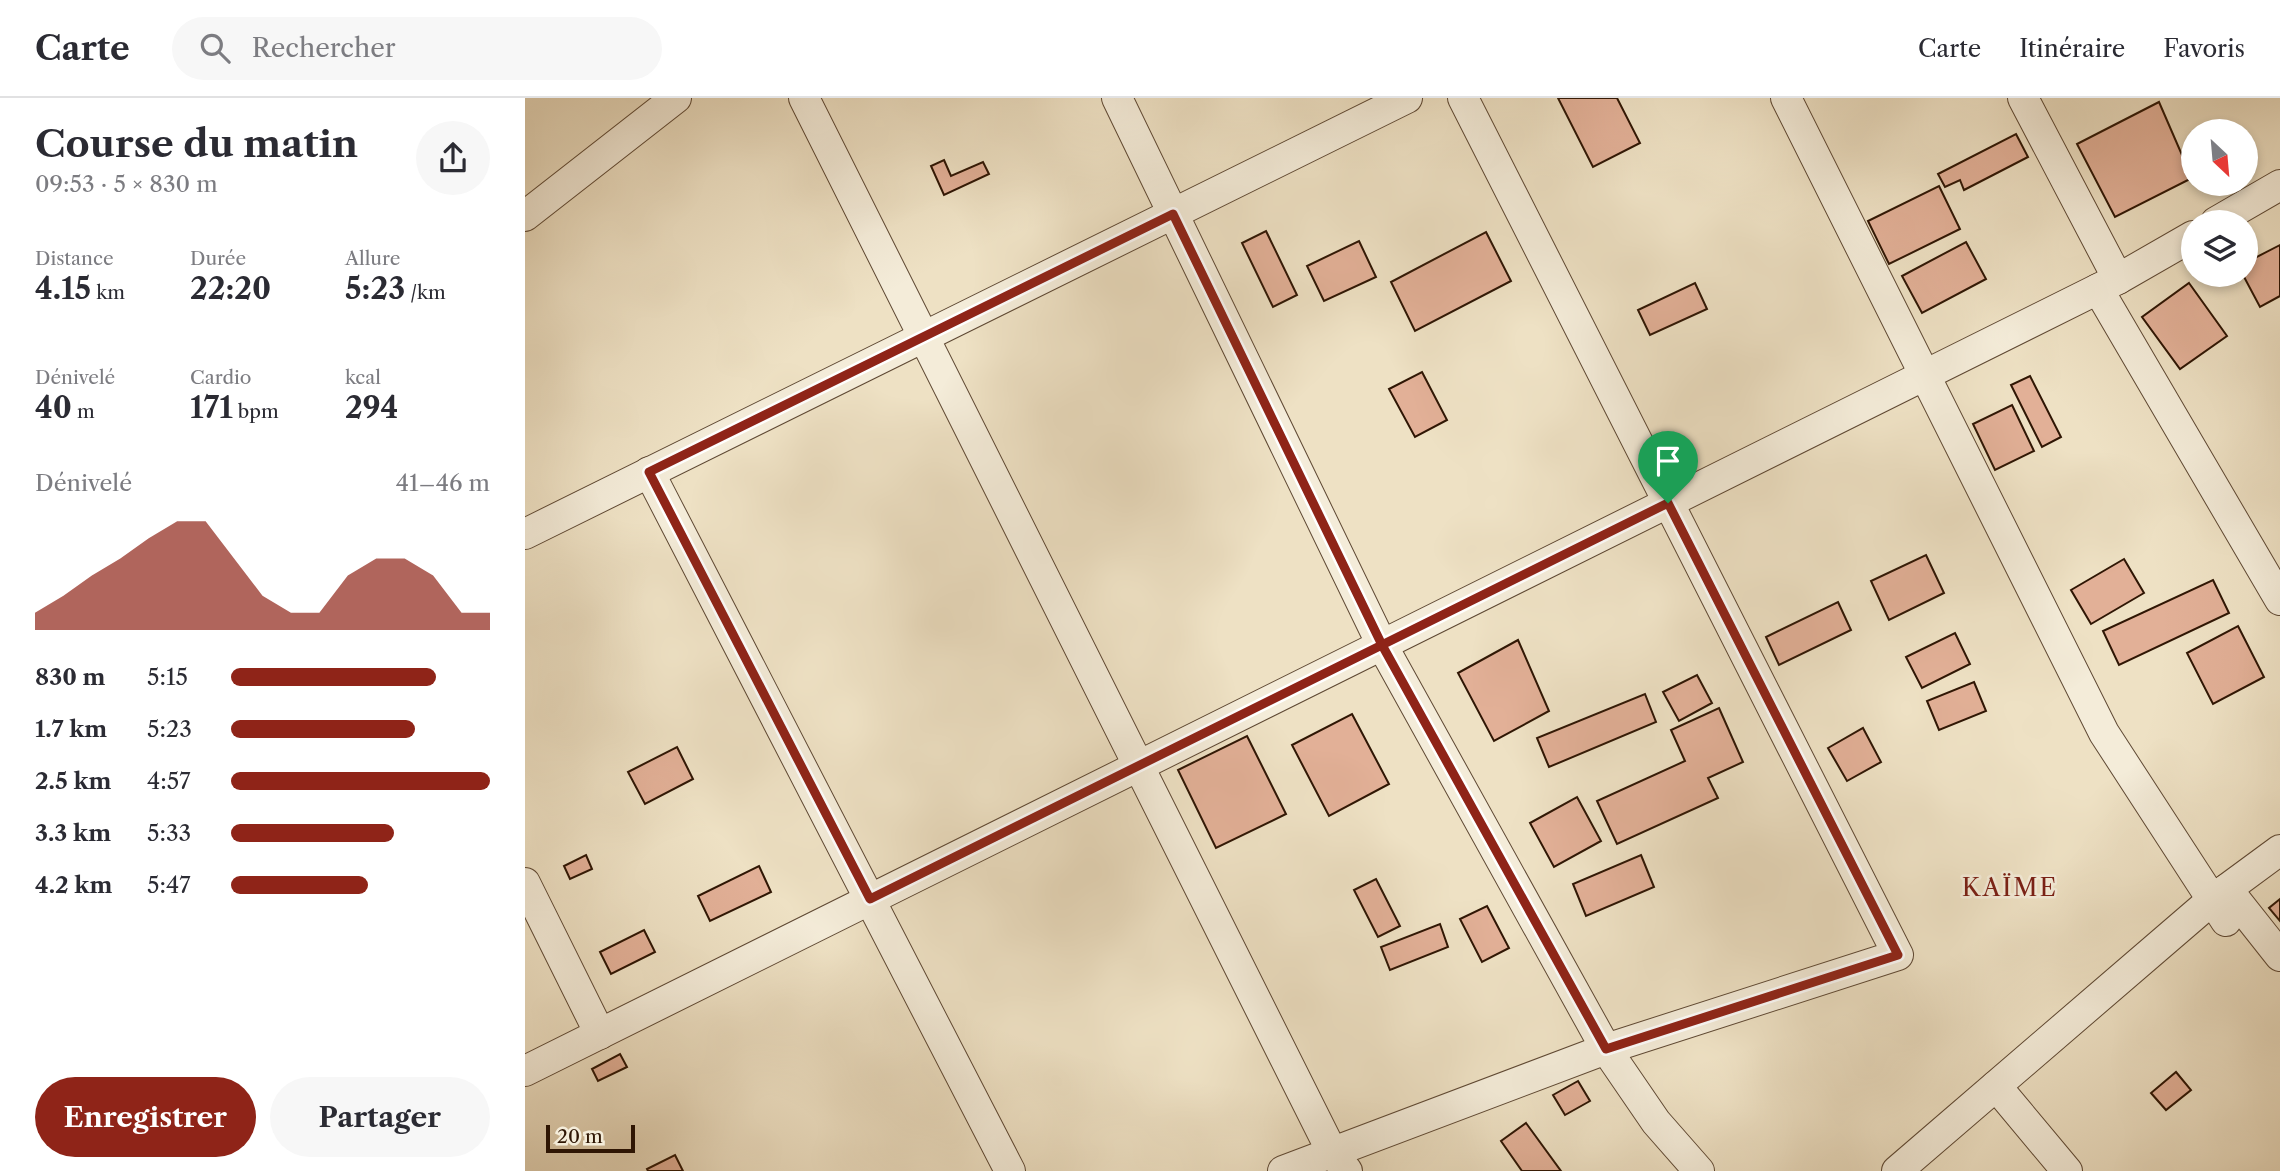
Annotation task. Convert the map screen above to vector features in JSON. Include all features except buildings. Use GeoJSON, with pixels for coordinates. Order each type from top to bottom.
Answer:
{"type":"FeatureCollection","features":[{"type":"Feature","properties":{"kind":"street"},"geometry":{"type":"LineString","coordinates":[[525,216],[676,98]]}},
{"type":"Feature","properties":{"kind":"street"},"geometry":{"type":"LineString","coordinates":[[804,98],[1340,1162]]}},
{"type":"Feature","properties":{"kind":"street"},"geometry":{"type":"LineString","coordinates":[[1117,98],[1382,645],[1606,1049],[1656,1122],[1699,1171]]}},
{"type":"Feature","properties":{"kind":"street"},"geometry":{"type":"LineString","coordinates":[[525,534],[1407,98]]}},
{"type":"Feature","properties":{"kind":"street"},"geometry":{"type":"LineString","coordinates":[[1283,1171],[1340,1162],[1606,1049],[1898,955],[1463,98]]}},
{"type":"Feature","properties":{"kind":"street"},"geometry":{"type":"LineString","coordinates":[[1786,98],[2104,733],[2222,903],[2280,956]]}},
{"type":"Feature","properties":{"kind":"street"},"geometry":{"type":"LineString","coordinates":[[2023,98],[2108,284],[2280,600]]}},
{"type":"Feature","properties":{"kind":"street"},"geometry":{"type":"LineString","coordinates":[[2237,210],[2280,185]]}},
{"type":"Feature","properties":{"kind":"street"},"geometry":{"type":"LineString","coordinates":[[525,1071],[2108,284],[2181,243]]}},
{"type":"Feature","properties":{"kind":"street"},"geometry":{"type":"LineString","coordinates":[[649,472],[1010,1171]]}},
{"type":"Feature","properties":{"kind":"street"},"geometry":{"type":"LineString","coordinates":[[1897,1171],[1996,1086],[2222,903],[2280,850]]}},
{"type":"Feature","properties":{"kind":"street"},"geometry":{"type":"LineString","coordinates":[[525,883],[600,1034]]}},
{"type":"Feature","properties":{"kind":"street"},"geometry":{"type":"LineString","coordinates":[[1996,1086],[2067,1171]]}},
{"type":"Feature","properties":{"kind":"district","name":"KAÏME"},"geometry":{"type":"Point","coordinates":[2010,887]}},
{"type":"Feature","properties":{"kind":"route"},"geometry":{"type":"LineString","coordinates":[[1668,503],[1382,645],[870,899],[649,472],[1173,214],[1382,645],[1606,1049],[1898,955],[1668,503]]}}]}
